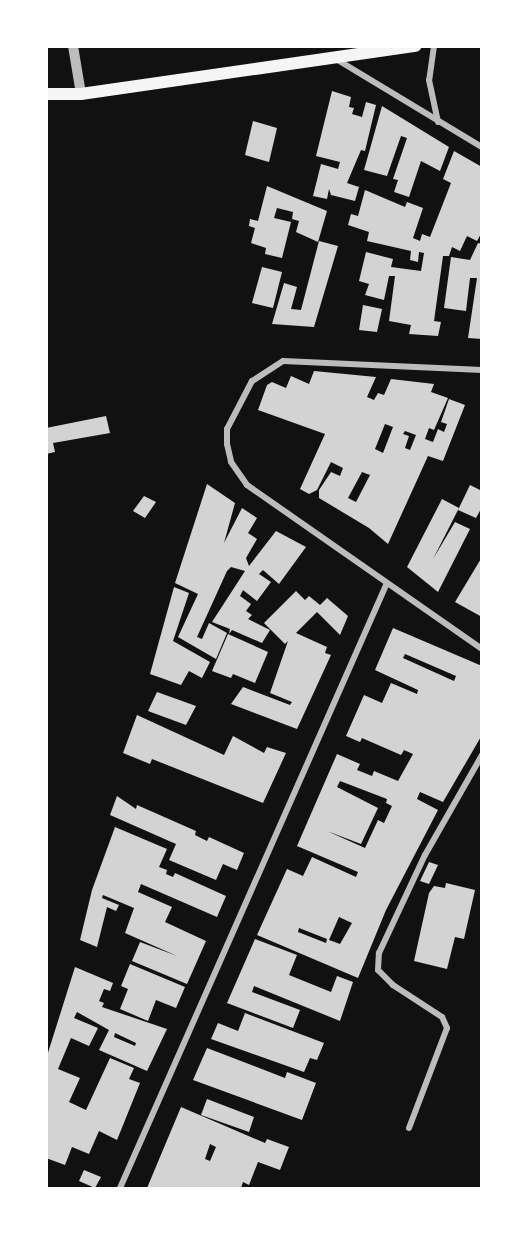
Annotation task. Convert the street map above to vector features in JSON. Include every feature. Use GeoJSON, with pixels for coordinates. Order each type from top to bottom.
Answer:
{"type":"FeatureCollection","features":[{"type":"Feature","properties":{"kind":"main road"},"geometry":{"type":"LineString","coordinates":[[46,94],[81,94],[416,46]]}},
{"type":"Feature","properties":{"kind":"street"},"geometry":{"type":"LineString","coordinates":[[73,46],[81,94]]}},
{"type":"Feature","properties":{"kind":"street"},"geometry":{"type":"LineString","coordinates":[[434,46],[429,80],[438,122]]}},
{"type":"Feature","properties":{"kind":"street"},"geometry":{"type":"LineString","coordinates":[[334,58],[482,147]]}},
{"type":"Feature","properties":{"kind":"street"},"geometry":{"type":"LineString","coordinates":[[482,370],[310,359],[283,361],[252,381],[227,429],[231,462],[247,485],[482,649]]}},
{"type":"Feature","properties":{"kind":"street"},"geometry":{"type":"LineString","coordinates":[[120,1188],[387,583]]}},
{"type":"Feature","properties":{"kind":"street"},"geometry":{"type":"LineString","coordinates":[[409,1128],[447,1028],[442,1017],[393,985],[378,970],[380,953],[425,855],[482,755]]}},
{"type":"Feature","properties":{"kind":"building"},"geometry":{"type":"Polygon","coordinates":[[[332,91],[351,97],[349,107],[354,108],[352,114],[362,117],[366,102],[376,105],[365,151],[361,150],[347,183],[359,187],[355,201],[331,195],[329,189],[327,199],[313,196],[321,164],[338,169],[340,162],[316,156],[332,91]]]}},
{"type":"Feature","properties":{"kind":"building"},"geometry":{"type":"Polygon","coordinates":[[[382,106],[449,147],[440,171],[421,161],[409,197],[394,192],[398,180],[393,179],[407,138],[401,136],[387,176],[364,170],[382,106]]]}},
{"type":"Feature","properties":{"kind":"building"},"geometry":{"type":"Polygon","coordinates":[[[253,121],[277,128],[269,162],[245,155],[253,121]]]}},
{"type":"Feature","properties":{"kind":"building"},"geometry":{"type":"Polygon","coordinates":[[[454,151],[482,167],[482,232],[477,241],[467,236],[460,251],[452,247],[449,256],[443,256],[434,321],[441,322],[438,336],[409,334],[411,325],[389,321],[395,276],[389,276],[384,300],[365,295],[369,284],[359,281],[366,252],[393,259],[391,267],[421,271],[424,253],[419,252],[418,262],[410,260],[411,251],[367,241],[369,232],[348,225],[351,214],[358,216],[365,190],[405,207],[407,202],[423,208],[413,238],[420,241],[422,234],[430,237],[451,183],[443,179],[454,151]]]}},
{"type":"Feature","properties":{"kind":"building"},"geometry":{"type":"Polygon","coordinates":[[[267,186],[327,211],[318,242],[296,232],[299,221],[292,219],[293,212],[277,208],[274,218],[291,222],[282,258],[265,254],[266,248],[251,243],[255,228],[249,226],[250,219],[258,221],[267,186]]]}},
{"type":"Feature","properties":{"kind":"building"},"geometry":{"type":"Polygon","coordinates":[[[319,241],[338,246],[314,327],[272,324],[284,283],[297,287],[291,309],[301,310],[319,241]]]}},
{"type":"Feature","properties":{"kind":"building"},"geometry":{"type":"Polygon","coordinates":[[[478,243],[482,244],[482,339],[468,338],[477,278],[470,278],[466,311],[444,308],[451,257],[470,260],[478,243]]]}},
{"type":"Feature","properties":{"kind":"building"},"geometry":{"type":"Polygon","coordinates":[[[262,267],[282,272],[273,308],[252,303],[262,267]]]}},
{"type":"Feature","properties":{"kind":"building"},"geometry":{"type":"Polygon","coordinates":[[[363,305],[382,309],[377,332],[359,330],[363,305]]]}},
{"type":"Feature","properties":{"kind":"building"},"geometry":{"type":"Polygon","coordinates":[[[314,371],[376,377],[367,397],[374,400],[378,393],[384,395],[391,379],[434,384],[431,392],[448,398],[434,430],[429,428],[425,439],[433,442],[438,429],[444,432],[447,424],[441,422],[449,399],[465,405],[443,461],[428,456],[388,544],[369,528],[319,498],[319,490],[331,472],[340,476],[343,468],[331,462],[317,490],[309,494],[300,489],[325,434],[258,410],[267,385],[272,382],[286,388],[291,376],[309,384],[314,371]],[[385,424],[375,449],[383,453],[393,427],[385,424]],[[405,431],[403,434],[409,436],[405,448],[410,450],[416,435],[405,431]],[[362,472],[348,498],[356,502],[370,475],[362,472]]]}},
{"type":"Feature","properties":{"kind":"building"},"geometry":{"type":"Polygon","coordinates":[[[106,416],[110,433],[53,443],[55,452],[46,454],[46,428],[106,416]]]}},
{"type":"Feature","properties":{"kind":"building"},"geometry":{"type":"Polygon","coordinates":[[[207,484],[235,503],[224,543],[242,508],[257,518],[248,533],[257,539],[246,558],[249,566],[276,531],[306,547],[279,584],[263,570],[259,574],[271,582],[257,601],[243,590],[240,596],[251,604],[246,611],[252,615],[248,619],[270,630],[262,643],[232,630],[229,634],[230,629],[212,622],[245,571],[231,567],[227,571],[197,637],[202,639],[209,623],[227,633],[216,659],[178,637],[198,594],[175,583],[207,484]]]}},
{"type":"Feature","properties":{"kind":"building"},"geometry":{"type":"Polygon","coordinates":[[[470,485],[482,491],[482,507],[476,518],[458,510],[470,485]]]}},
{"type":"Feature","properties":{"kind":"building"},"geometry":{"type":"Polygon","coordinates":[[[144,496],[156,502],[145,518],[133,511],[144,496]]]}},
{"type":"Feature","properties":{"kind":"building"},"geometry":{"type":"Polygon","coordinates":[[[442,499],[459,508],[433,559],[455,522],[470,529],[438,592],[407,567],[442,499]]]}},
{"type":"Feature","properties":{"kind":"building"},"geometry":{"type":"Polygon","coordinates":[[[482,557],[482,617],[455,602],[482,557]]]}},
{"type":"Feature","properties":{"kind":"building"},"geometry":{"type":"Polygon","coordinates":[[[174,587],[189,593],[173,641],[210,662],[202,678],[189,671],[181,685],[150,674],[174,587]]]}},
{"type":"Feature","properties":{"kind":"building"},"geometry":{"type":"Polygon","coordinates":[[[296,591],[305,600],[309,596],[320,605],[327,598],[348,616],[340,635],[317,612],[296,633],[327,647],[325,653],[331,655],[297,729],[231,704],[243,687],[290,705],[292,702],[270,693],[288,641],[285,644],[264,623],[296,591]]]}},
{"type":"Feature","properties":{"kind":"building"},"geometry":{"type":"Polygon","coordinates":[[[393,628],[482,666],[482,735],[443,802],[420,792],[417,799],[438,810],[386,910],[358,978],[257,935],[287,869],[303,876],[312,857],[356,877],[358,872],[297,846],[337,754],[360,764],[357,770],[372,776],[374,771],[398,781],[413,754],[404,750],[401,755],[362,738],[360,742],[346,736],[364,695],[382,703],[391,683],[417,694],[418,690],[375,670],[393,628]],[[405,654],[403,658],[454,681],[456,676],[405,654]],[[340,781],[337,787],[378,808],[361,844],[327,831],[365,848],[378,820],[384,823],[392,806],[386,803],[387,799],[340,781]],[[339,917],[329,940],[340,944],[352,923],[339,917]],[[299,928],[298,932],[326,943],[327,939],[299,928]]]}},
{"type":"Feature","properties":{"kind":"building"},"geometry":{"type":"Polygon","coordinates":[[[228,634],[268,652],[255,683],[233,674],[231,678],[212,671],[228,634]]]}},
{"type":"Feature","properties":{"kind":"building"},"geometry":{"type":"Polygon","coordinates":[[[157,692],[196,706],[186,725],[148,711],[157,692]]]}},
{"type":"Feature","properties":{"kind":"building"},"geometry":{"type":"Polygon","coordinates":[[[137,715],[224,755],[233,736],[264,753],[267,747],[286,753],[263,803],[152,759],[150,764],[123,753],[137,715]]]}},
{"type":"Feature","properties":{"kind":"building"},"geometry":{"type":"Polygon","coordinates":[[[117,796],[136,809],[137,805],[196,831],[195,835],[207,841],[209,837],[244,853],[237,870],[223,864],[216,880],[169,860],[176,844],[110,815],[117,796]]]}},
{"type":"Feature","properties":{"kind":"building"},"geometry":{"type":"Polygon","coordinates":[[[115,827],[167,849],[159,867],[167,870],[166,874],[173,877],[175,873],[226,896],[217,917],[141,884],[138,892],[172,907],[165,922],[206,941],[187,984],[132,961],[140,942],[177,956],[125,933],[134,908],[103,895],[102,898],[119,905],[116,911],[107,907],[97,947],[80,940],[92,890],[115,827]]]}},
{"type":"Feature","properties":{"kind":"building"},"geometry":{"type":"Polygon","coordinates":[[[429,862],[438,865],[429,884],[420,881],[429,862]]]}},
{"type":"Feature","properties":{"kind":"building"},"geometry":{"type":"Polygon","coordinates":[[[446,883],[475,890],[464,939],[455,937],[447,969],[414,961],[429,893],[434,886],[445,888],[446,883]]]}},
{"type":"Feature","properties":{"kind":"building"},"geometry":{"type":"Polygon","coordinates":[[[255,939],[297,955],[289,975],[331,992],[337,976],[353,982],[340,1021],[254,986],[252,992],[300,1010],[293,1028],[227,1003],[255,939]]]}},
{"type":"Feature","properties":{"kind":"building"},"geometry":{"type":"Polygon","coordinates":[[[130,964],[185,987],[176,1008],[156,1000],[148,1021],[120,1009],[128,989],[121,986],[130,964]]]}},
{"type":"Feature","properties":{"kind":"building"},"geometry":{"type":"Polygon","coordinates":[[[75,967],[113,983],[110,991],[104,989],[99,1001],[104,1003],[102,1007],[167,1029],[147,1071],[99,1050],[109,1030],[77,1012],[74,1018],[98,1028],[89,1046],[71,1038],[58,1069],[80,1078],[69,1102],[86,1110],[110,1058],[134,1068],[129,1079],[140,1083],[117,1140],[99,1131],[89,1154],[72,1147],[65,1165],[46,1158],[46,1059],[75,967]],[[115,1033],[114,1037],[135,1046],[136,1043],[115,1033]]]}},
{"type":"Feature","properties":{"kind":"building"},"geometry":{"type":"Polygon","coordinates":[[[245,1013],[324,1043],[317,1060],[310,1058],[304,1072],[211,1039],[218,1023],[238,1031],[245,1013]]]}},
{"type":"Feature","properties":{"kind":"building"},"geometry":{"type":"Polygon","coordinates":[[[207,1048],[285,1078],[287,1072],[316,1083],[302,1120],[193,1080],[207,1048]]]}},
{"type":"Feature","properties":{"kind":"building"},"geometry":{"type":"Polygon","coordinates":[[[207,1099],[254,1117],[249,1132],[201,1115],[207,1099]]]}},
{"type":"Feature","properties":{"kind":"building"},"geometry":{"type":"Polygon","coordinates":[[[181,1107],[265,1143],[267,1139],[289,1147],[280,1170],[258,1162],[249,1185],[243,1182],[241,1188],[147,1188],[181,1107]],[[210,1144],[205,1159],[210,1161],[216,1147],[210,1144]]]}},
{"type":"Feature","properties":{"kind":"building"},"geometry":{"type":"Polygon","coordinates":[[[84,1170],[101,1177],[95,1188],[79,1181],[84,1170]]]}}]}
